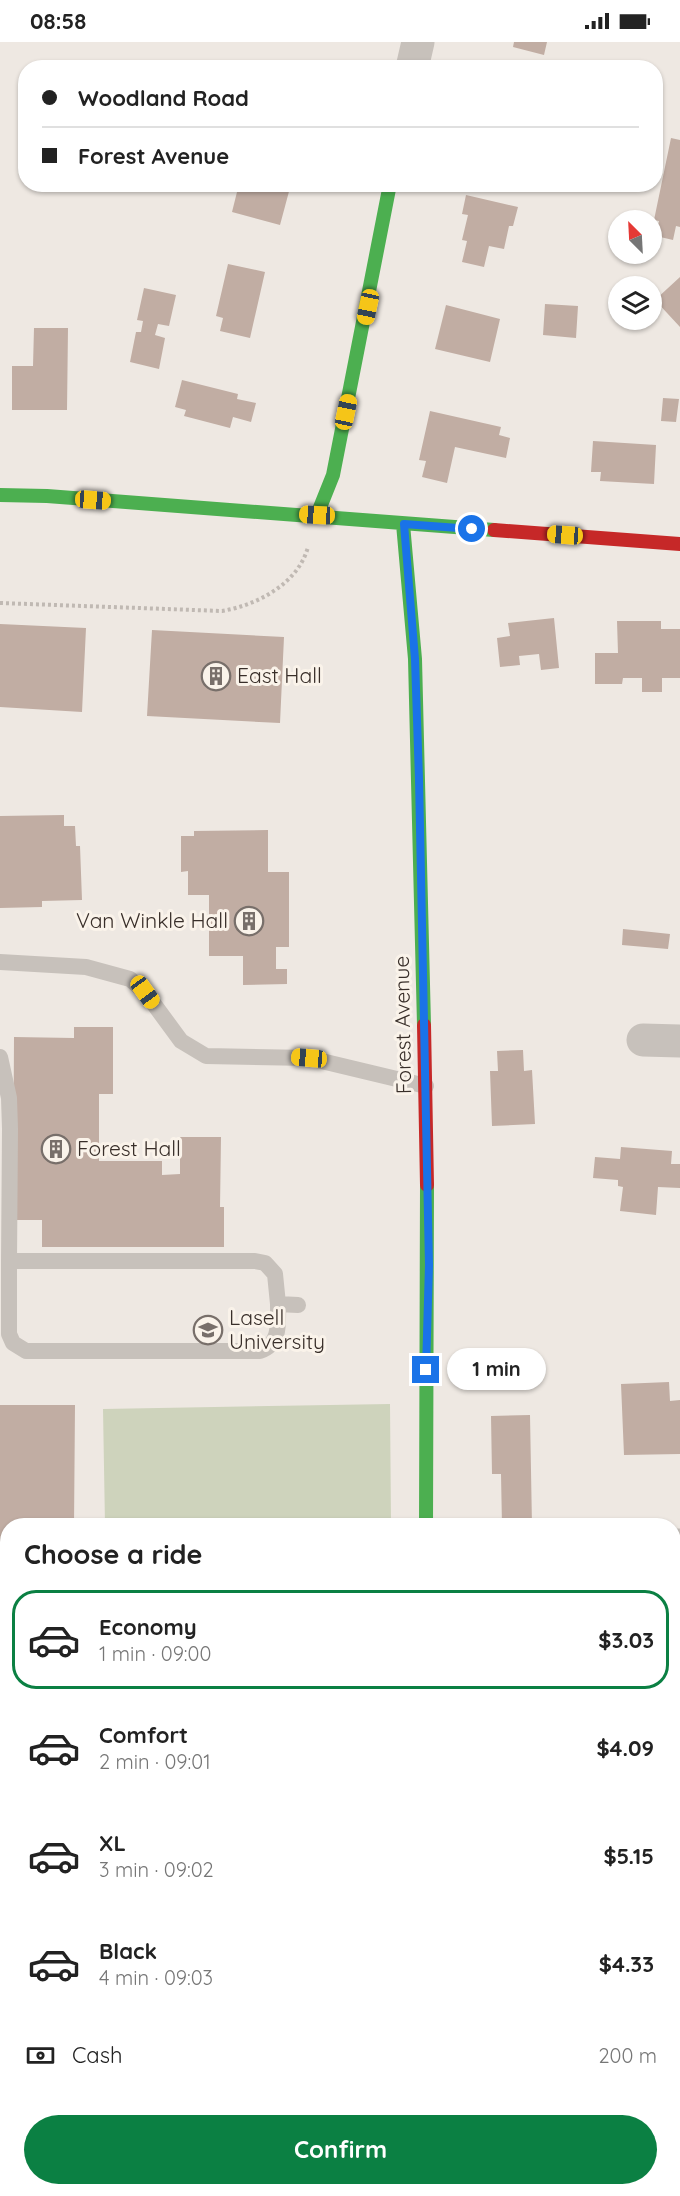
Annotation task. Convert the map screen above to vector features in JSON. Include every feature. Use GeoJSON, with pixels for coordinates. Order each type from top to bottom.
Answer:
{"type":"FeatureCollection","features":[{"type":"Feature","properties":{"kind":"street"},"geometry":{"type":"LineString","coordinates":[[414,60],[418,42]]}},
{"type":"Feature","properties":{"kind":"street"},"geometry":{"type":"LineString","coordinates":[[317,515],[333,475],[388,192]]}},
{"type":"Feature","properties":{"kind":"street"},"geometry":{"type":"LineString","coordinates":[[0,495],[47,496],[317,515],[404,524],[680,544]]}},
{"type":"Feature","properties":{"kind":"street","name":"Forest Avenue"},"geometry":{"type":"LineString","coordinates":[[404,524],[415,659],[426,1086],[429,1265],[425,1413],[426,1518]]}},
{"type":"Feature","properties":{"kind":"street"},"geometry":{"type":"LineString","coordinates":[[643,1040],[680,1041]]}},
{"type":"Feature","properties":{"kind":"lane"},"geometry":{"type":"LineString","coordinates":[[0,962],[86,967],[130,979],[145,992],[181,1041],[206,1056],[309,1058],[426,1086]]}},
{"type":"Feature","properties":{"kind":"lane"},"geometry":{"type":"LineString","coordinates":[[0,1057],[9,1098],[10,1129],[9,1261],[9,1334],[14,1343],[26,1351],[260,1351],[276,1339],[278,1304],[276,1274],[265,1263],[255,1261],[9,1261]]}},
{"type":"Feature","properties":{"kind":"lane"},"geometry":{"type":"LineString","coordinates":[[278,1304],[298,1305]]}},
{"type":"Feature","properties":{"kind":"path"},"geometry":{"type":"LineString","coordinates":[[0,603],[212,612],[239,608],[275,590],[293,574],[306,554],[317,515]]}},
{"type":"Feature","properties":{"kind":"green space"},"geometry":{"type":"Polygon","coordinates":[[[390,1404],[391,1518],[105,1518],[103,1409],[390,1404]]]}},
{"type":"Feature","properties":{"kind":"building"},"geometry":{"type":"Polygon","coordinates":[[[514,42],[547,42],[544,55],[513,47],[514,42]]]}},
{"type":"Feature","properties":{"kind":"building"},"geometry":{"type":"Polygon","coordinates":[[[671,138],[680,140],[680,227],[676,226],[673,240],[662,237],[662,210],[656,210],[660,192],[663,192],[663,177],[671,138]]]}},
{"type":"Feature","properties":{"kind":"building"},"geometry":{"type":"Polygon","coordinates":[[[237,192],[289,192],[280,225],[232,212],[237,192]]]}},
{"type":"Feature","properties":{"kind":"building"},"geometry":{"type":"Polygon","coordinates":[[[466,195],[518,207],[513,226],[509,226],[504,249],[489,246],[484,267],[462,262],[467,241],[462,240],[468,215],[462,214],[466,195]]]}},
{"type":"Feature","properties":{"kind":"building"},"geometry":{"type":"Polygon","coordinates":[[[228,264],[265,272],[250,338],[220,331],[223,318],[216,316],[228,264]]]}},
{"type":"Feature","properties":{"kind":"building"},"geometry":{"type":"Polygon","coordinates":[[[680,277],[680,327],[662,308],[662,294],[680,277]]]}},
{"type":"Feature","properties":{"kind":"building"},"geometry":{"type":"Polygon","coordinates":[[[144,288],[176,295],[169,326],[158,324],[155,335],[165,338],[159,369],[130,362],[136,332],[141,332],[143,321],[137,320],[144,288]]]}},
{"type":"Feature","properties":{"kind":"building"},"geometry":{"type":"Polygon","coordinates":[[[545,304],[578,306],[576,338],[543,335],[545,304]]]}},
{"type":"Feature","properties":{"kind":"building"},"geometry":{"type":"Polygon","coordinates":[[[446,305],[500,319],[490,362],[435,349],[446,305]]]}},
{"type":"Feature","properties":{"kind":"building"},"geometry":{"type":"Polygon","coordinates":[[[34,328],[68,328],[67,410],[12,410],[12,366],[33,366],[34,328]]]}},
{"type":"Feature","properties":{"kind":"building"},"geometry":{"type":"Polygon","coordinates":[[[182,380],[238,394],[237,399],[256,403],[251,422],[233,417],[230,428],[184,416],[186,410],[175,407],[182,380]]]}},
{"type":"Feature","properties":{"kind":"building"},"geometry":{"type":"Polygon","coordinates":[[[663,398],[679,399],[676,422],[661,421],[663,398]]]}},
{"type":"Feature","properties":{"kind":"building"},"geometry":{"type":"Polygon","coordinates":[[[430,411],[501,427],[499,435],[510,438],[506,458],[455,447],[447,483],[422,477],[426,461],[419,460],[430,411]]]}},
{"type":"Feature","properties":{"kind":"building"},"geometry":{"type":"Polygon","coordinates":[[[593,441],[656,445],[654,484],[600,481],[601,472],[591,472],[593,441]]]}},
{"type":"Feature","properties":{"kind":"building"},"geometry":{"type":"Polygon","coordinates":[[[554,618],[559,668],[541,670],[539,654],[519,656],[520,665],[500,667],[497,638],[510,636],[508,623],[554,618]]]}},
{"type":"Feature","properties":{"kind":"building"},"geometry":{"type":"Polygon","coordinates":[[[617,621],[661,621],[661,629],[680,629],[680,678],[662,678],[662,692],[642,692],[642,678],[623,678],[622,684],[595,684],[595,653],[618,653],[617,621]]]}},
{"type":"Feature","properties":{"kind":"building"},"geometry":{"type":"Polygon","coordinates":[[[0,624],[86,628],[82,712],[0,707],[0,624]]]}},
{"type":"Feature","properties":{"kind":"building","name":"East Hall"},"geometry":{"type":"Polygon","coordinates":[[[152,630],[284,637],[280,723],[147,716],[152,630]]]}},
{"type":"Feature","properties":{"kind":"building"},"geometry":{"type":"Polygon","coordinates":[[[64,815],[64,826],[75,826],[76,846],[80,846],[82,900],[42,901],[42,907],[0,908],[0,816],[64,815]]]}},
{"type":"Feature","properties":{"kind":"building","name":"Van Winkle Hall"},"geometry":{"type":"Polygon","coordinates":[[[268,830],[268,872],[289,872],[289,947],[276,947],[276,969],[287,969],[287,984],[243,985],[243,956],[209,956],[209,895],[188,895],[188,871],[181,872],[181,836],[194,836],[194,831],[268,830]]]}},
{"type":"Feature","properties":{"kind":"building"},"geometry":{"type":"Polygon","coordinates":[[[623,929],[670,934],[668,949],[622,945],[623,929]]]}},
{"type":"Feature","properties":{"kind":"building","name":"Forest Hall"},"geometry":{"type":"Polygon","coordinates":[[[74,1027],[113,1027],[113,1094],[99,1094],[99,1161],[162,1161],[162,1175],[180,1174],[180,1137],[221,1137],[220,1207],[224,1207],[224,1247],[42,1247],[42,1220],[13,1220],[14,1037],[74,1038],[74,1027]]]}},
{"type":"Feature","properties":{"kind":"building"},"geometry":{"type":"Polygon","coordinates":[[[523,1050],[524,1071],[532,1070],[535,1124],[492,1126],[490,1071],[498,1071],[497,1051],[523,1050]]]}},
{"type":"Feature","properties":{"kind":"building"},"geometry":{"type":"Polygon","coordinates":[[[621,1147],[672,1151],[671,1164],[680,1164],[680,1188],[658,1187],[656,1215],[620,1211],[623,1187],[618,1186],[618,1180],[593,1178],[595,1157],[620,1159],[621,1147]]]}},
{"type":"Feature","properties":{"kind":"building"},"geometry":{"type":"Polygon","coordinates":[[[669,1382],[670,1401],[680,1400],[680,1454],[624,1455],[621,1384],[669,1382]]]}},
{"type":"Feature","properties":{"kind":"building"},"geometry":{"type":"Polygon","coordinates":[[[0,1405],[75,1405],[74,1518],[0,1518],[0,1405]]]}},
{"type":"Feature","properties":{"kind":"building"},"geometry":{"type":"Polygon","coordinates":[[[530,1415],[532,1518],[502,1518],[501,1474],[492,1474],[491,1416],[530,1415]]]}},
{"type":"Feature","properties":{"kind":"traffic: fast"},"geometry":{"type":"LineString","coordinates":[[317,515],[333,475],[388,192]]}},
{"type":"Feature","properties":{"kind":"traffic: fast"},"geometry":{"type":"LineString","coordinates":[[0,495],[47,496],[494,530]]}},
{"type":"Feature","properties":{"kind":"traffic: fast"},"geometry":{"type":"LineString","coordinates":[[403,524],[415,659],[424,1025]]}},
{"type":"Feature","properties":{"kind":"traffic: fast"},"geometry":{"type":"LineString","coordinates":[[426,1518],[427,1185]]}},
{"type":"Feature","properties":{"kind":"traffic: jam"},"geometry":{"type":"LineString","coordinates":[[494,530],[680,544]]}},
{"type":"Feature","properties":{"kind":"traffic: jam"},"geometry":{"type":"LineString","coordinates":[[424,1025],[427,1185]]}},
{"type":"Feature","properties":{"kind":"place","name":"East Hall"},"geometry":{"type":"Point","coordinates":[216,676]}},
{"type":"Feature","properties":{"kind":"place","name":"Van Winkle Hall"},"geometry":{"type":"Point","coordinates":[249,921]}},
{"type":"Feature","properties":{"kind":"place","name":"Forest Hall"},"geometry":{"type":"Point","coordinates":[56,1149]}},
{"type":"Feature","properties":{"kind":"place","name":"Lasell University"},"geometry":{"type":"Point","coordinates":[208,1330]}},
{"type":"Feature","properties":{"kind":"route"},"geometry":{"type":"LineString","coordinates":[[426,1370],[429,1265],[419,779],[415,659],[404,524],[472,529]]}}]}
